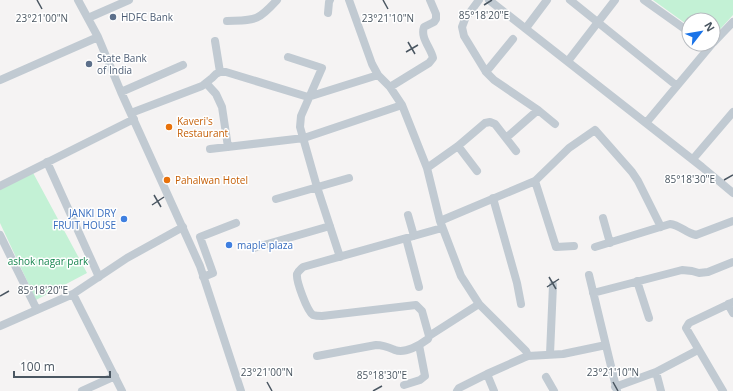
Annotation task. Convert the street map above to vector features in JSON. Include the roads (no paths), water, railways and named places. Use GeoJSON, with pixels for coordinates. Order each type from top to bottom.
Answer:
{"type":"FeatureCollection","features":[{"type":"Feature","properties":{"kind":"street"},"geometry":{"type":"LineString","coordinates":[[78,0],[98,37],[121,92],[183,227],[203,277],[241,391]]}},
{"type":"Feature","properties":{"kind":"street"},"geometry":{"type":"LineString","coordinates":[[88,18],[129,0]]}},
{"type":"Feature","properties":{"kind":"street"},"geometry":{"type":"LineString","coordinates":[[227,21],[252,20],[258,18],[277,0]]}},
{"type":"Feature","properties":{"kind":"street"},"geometry":{"type":"LineString","coordinates":[[328,13],[330,0]]}},
{"type":"Feature","properties":{"kind":"street"},"geometry":{"type":"LineString","coordinates":[[349,0],[372,64],[402,104],[426,168],[441,224],[461,276],[479,304],[523,347],[528,356]]}},
{"type":"Feature","properties":{"kind":"street"},"geometry":{"type":"LineString","coordinates":[[390,87],[429,63],[434,58],[422,31],[424,27],[434,22],[436,19],[436,14],[430,0]]}},
{"type":"Feature","properties":{"kind":"street"},"geometry":{"type":"LineString","coordinates":[[479,0],[465,19],[462,27],[464,36],[486,72],[494,80],[538,110],[554,124]]}},
{"type":"Feature","properties":{"kind":"street"},"geometry":{"type":"LineString","coordinates":[[489,0],[733,193]]}},
{"type":"Feature","properties":{"kind":"street"},"geometry":{"type":"LineString","coordinates":[[526,28],[547,0]]}},
{"type":"Feature","properties":{"kind":"street"},"geometry":{"type":"LineString","coordinates":[[570,0],[677,86]]}},
{"type":"Feature","properties":{"kind":"street"},"geometry":{"type":"LineString","coordinates":[[568,61],[615,0]]}},
{"type":"Feature","properties":{"kind":"street"},"geometry":{"type":"LineString","coordinates":[[644,0],[681,26]]}},
{"type":"Feature","properties":{"kind":"street"},"geometry":{"type":"LineString","coordinates":[[721,37],[730,31],[733,22]]}},
{"type":"Feature","properties":{"kind":"street"},"geometry":{"type":"LineString","coordinates":[[0,80],[98,37]]}},
{"type":"Feature","properties":{"kind":"street"},"geometry":{"type":"LineString","coordinates":[[486,72],[513,39]]}},
{"type":"Feature","properties":{"kind":"street"},"geometry":{"type":"LineString","coordinates":[[215,41],[220,72]]}},
{"type":"Feature","properties":{"kind":"street"},"geometry":{"type":"LineString","coordinates":[[646,123],[704,52]]}},
{"type":"Feature","properties":{"kind":"street"},"geometry":{"type":"LineString","coordinates":[[288,57],[322,68],[308,97],[300,121],[300,127],[317,187],[340,257]]}},
{"type":"Feature","properties":{"kind":"street"},"geometry":{"type":"LineString","coordinates":[[121,92],[183,65]]}},
{"type":"Feature","properties":{"kind":"street"},"geometry":{"type":"LineString","coordinates":[[0,186],[133,116],[206,83],[220,72],[226,72],[308,97],[378,74]]}},
{"type":"Feature","properties":{"kind":"street"},"geometry":{"type":"LineString","coordinates":[[206,83],[216,94],[222,107],[228,147]]}},
{"type":"Feature","properties":{"kind":"street"},"geometry":{"type":"LineString","coordinates":[[210,149],[304,138],[402,104]]}},
{"type":"Feature","properties":{"kind":"street"},"geometry":{"type":"LineString","coordinates":[[506,138],[538,110]]}},
{"type":"Feature","properties":{"kind":"street"},"geometry":{"type":"LineString","coordinates":[[693,160],[733,112]]}},
{"type":"Feature","properties":{"kind":"street"},"geometry":{"type":"LineString","coordinates":[[426,168],[458,146],[485,123],[490,122],[495,124],[516,151]]}},
{"type":"Feature","properties":{"kind":"street"},"geometry":{"type":"LineString","coordinates":[[429,336],[422,312],[416,305],[322,316],[311,314],[308,309],[297,273],[303,267],[410,237],[441,224],[493,198],[535,181],[569,148],[595,130],[638,180],[661,227]]}},
{"type":"Feature","properties":{"kind":"street"},"geometry":{"type":"LineString","coordinates":[[458,146],[477,171]]}},
{"type":"Feature","properties":{"kind":"street"},"geometry":{"type":"LineString","coordinates":[[47,162],[99,277]]}},
{"type":"Feature","properties":{"kind":"street"},"geometry":{"type":"LineString","coordinates":[[276,199],[349,178]]}},
{"type":"Feature","properties":{"kind":"street"},"geometry":{"type":"LineString","coordinates":[[535,181],[556,247],[574,246]]}},
{"type":"Feature","properties":{"kind":"street"},"geometry":{"type":"LineString","coordinates":[[493,198],[517,283],[521,304]]}},
{"type":"Feature","properties":{"kind":"street"},"geometry":{"type":"LineString","coordinates":[[408,215],[410,237],[419,287]]}},
{"type":"Feature","properties":{"kind":"street"},"geometry":{"type":"LineString","coordinates":[[602,218],[610,243]]}},
{"type":"Feature","properties":{"kind":"street"},"geometry":{"type":"LineString","coordinates":[[595,247],[670,224],[675,225],[690,234],[696,234],[733,221]]}},
{"type":"Feature","properties":{"kind":"street"},"geometry":{"type":"LineString","coordinates":[[203,277],[213,273],[200,237],[236,223]]}},
{"type":"Feature","properties":{"kind":"street"},"geometry":{"type":"LineString","coordinates":[[254,248],[330,226]]}},
{"type":"Feature","properties":{"kind":"street"},"geometry":{"type":"LineString","coordinates":[[0,326],[73,294],[127,258],[183,227]]}},
{"type":"Feature","properties":{"kind":"street"},"geometry":{"type":"LineString","coordinates":[[0,235],[37,310]]}},
{"type":"Feature","properties":{"kind":"street"},"geometry":{"type":"LineString","coordinates":[[593,293],[682,270],[698,273],[708,272],[733,262]]}},
{"type":"Feature","properties":{"kind":"street"},"geometry":{"type":"LineString","coordinates":[[589,275],[616,389],[656,372],[698,350]]}},
{"type":"Feature","properties":{"kind":"street"},"geometry":{"type":"LineString","coordinates":[[637,281],[649,318]]}},
{"type":"Feature","properties":{"kind":"street"},"geometry":{"type":"LineString","coordinates":[[550,354],[553,285]]}},
{"type":"Feature","properties":{"kind":"street"},"geometry":{"type":"LineString","coordinates":[[73,294],[122,391]]}},
{"type":"Feature","properties":{"kind":"street"},"geometry":{"type":"LineString","coordinates":[[723,391],[686,328],[689,323],[730,303],[733,313]]}},
{"type":"Feature","properties":{"kind":"street"},"geometry":{"type":"LineString","coordinates":[[317,356],[376,345],[384,345],[396,351],[401,351],[418,345],[428,339],[429,336],[479,304]]}},
{"type":"Feature","properties":{"kind":"street"},"geometry":{"type":"LineString","coordinates":[[404,385],[420,380],[425,376],[418,345]]}},
{"type":"Feature","properties":{"kind":"street"},"geometry":{"type":"LineString","coordinates":[[457,391],[459,388],[486,374],[528,356],[563,354],[606,345]]}},
{"type":"Feature","properties":{"kind":"street"},"geometry":{"type":"LineString","coordinates":[[656,372],[661,391]]}},
{"type":"Feature","properties":{"kind":"street"},"geometry":{"type":"LineString","coordinates":[[486,374],[494,391]]}},
{"type":"Feature","properties":{"kind":"street"},"geometry":{"type":"LineString","coordinates":[[82,391],[115,376]]}},
{"type":"Feature","properties":{"kind":"street"},"geometry":{"type":"LineString","coordinates":[[546,377],[554,391]]}},
{"type":"Feature","properties":{"kind":"place","name":"HDFC Bank"},"geometry":{"type":"Point","coordinates":[113,17]}},
{"type":"Feature","properties":{"kind":"place","name":"State Bank of India"},"geometry":{"type":"Point","coordinates":[89,64]}},
{"type":"Feature","properties":{"kind":"place","name":"Kaveri's Restaurant"},"geometry":{"type":"Point","coordinates":[169,127]}},
{"type":"Feature","properties":{"kind":"place","name":"Pahalwan Hotel"},"geometry":{"type":"Point","coordinates":[167,180]}},
{"type":"Feature","properties":{"kind":"place","name":"JANKI DRY FRUIT HOUSE"},"geometry":{"type":"Point","coordinates":[124,219]}},
{"type":"Feature","properties":{"kind":"place","name":"maple plaza"},"geometry":{"type":"Point","coordinates":[229,245]}},
{"type":"Feature","properties":{"kind":"park label","name":"ashok nagar park"},"geometry":{"type":"Point","coordinates":[48,261]}}]}
